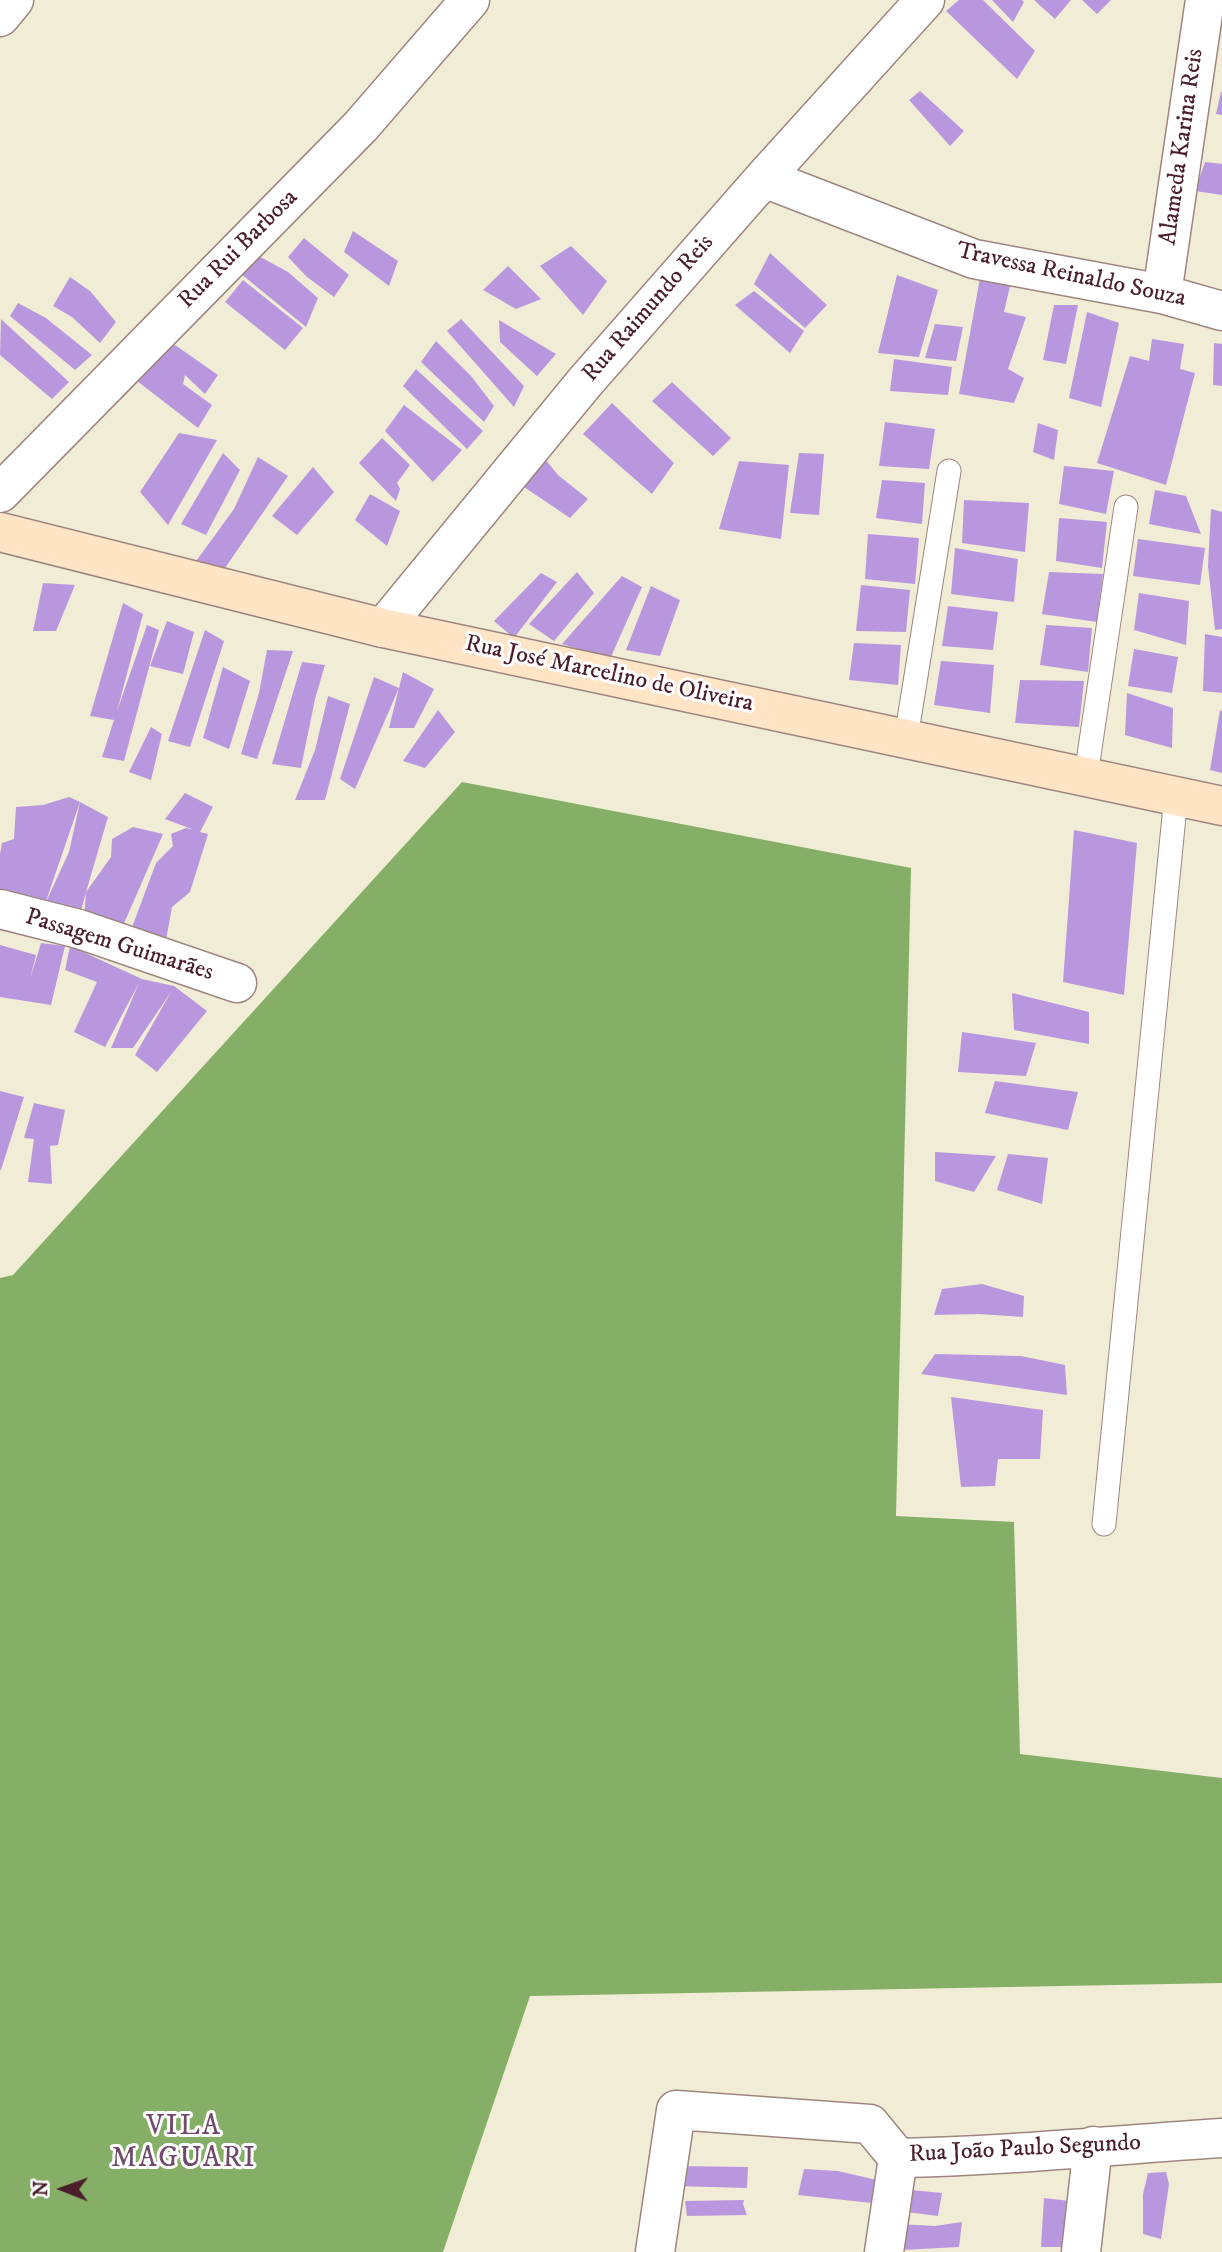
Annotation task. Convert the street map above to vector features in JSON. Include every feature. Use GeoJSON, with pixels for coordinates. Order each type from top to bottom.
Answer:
{"type":"FeatureCollection","features":[{"type":"Feature","properties":{"kind":"street"},"geometry":{"type":"LineString","coordinates":[[0,17],[13,0]]}},
{"type":"Feature","properties":{"kind":"street","name":"Rua Rui Barbosa"},"geometry":{"type":"LineString","coordinates":[[0,494],[361,126],[470,0]]}},
{"type":"Feature","properties":{"kind":"street","name":"Rua Raimundo Reis"},"geometry":{"type":"LineString","coordinates":[[383,628],[585,382],[925,0]]}},
{"type":"Feature","properties":{"kind":"street","name":"Alameda Karina Reis"},"geometry":{"type":"LineString","coordinates":[[1162,295],[1205,0]]}},
{"type":"Feature","properties":{"kind":"street","name":"Travessa Reinaldo Souza"},"geometry":{"type":"LineString","coordinates":[[764,178],[974,259],[1162,295],[1222,311]]}},
{"type":"Feature","properties":{"kind":"street","name":"Rua José Marcelino de Oliveira"},"geometry":{"type":"LineString","coordinates":[[0,532],[383,628],[1222,806]]}},
{"type":"Feature","properties":{"kind":"street","name":"Passagem Guimarães"},"geometry":{"type":"LineString","coordinates":[[0,909],[79,929],[237,983]]}},
{"type":"Feature","properties":{"kind":"street","name":"Rua João Paulo Segundo"},"geometry":{"type":"LineString","coordinates":[[655,2252],[676,2110],[870,2124],[898,2158],[987,2157],[1093,2146],[1222,2138]]}},
{"type":"Feature","properties":{"kind":"street"},"geometry":{"type":"LineString","coordinates":[[1081,2252],[1093,2146]]}},
{"type":"Feature","properties":{"kind":"street"},"geometry":{"type":"LineString","coordinates":[[884,2252],[898,2158]]}},
{"type":"Feature","properties":{"kind":"lane"},"geometry":{"type":"LineString","coordinates":[[906,738],[949,471]]}},
{"type":"Feature","properties":{"kind":"lane"},"geometry":{"type":"LineString","coordinates":[[1086,775],[1126,507]]}},
{"type":"Feature","properties":{"kind":"lane"},"geometry":{"type":"LineString","coordinates":[[1104,1524],[1176,796]]}},
{"type":"Feature","properties":{"kind":"green space"},"geometry":{"type":"Polygon","coordinates":[[[462,782],[911,868],[896,1516],[1014,1522],[1020,1754],[1222,1778],[1222,1983],[530,1996],[443,2252],[0,2252],[0,1278],[13,1275],[462,782]]]}},
{"type":"Feature","properties":{"kind":"building"},"geometry":{"type":"Polygon","coordinates":[[[959,0],[983,0],[1035,51],[1017,79],[946,11],[959,0]]]}},
{"type":"Feature","properties":{"kind":"building"},"geometry":{"type":"Polygon","coordinates":[[[992,0],[1022,0],[1024,2],[1013,22],[992,0]]]}},
{"type":"Feature","properties":{"kind":"building"},"geometry":{"type":"Polygon","coordinates":[[[1034,0],[1071,0],[1055,19],[1034,0]]]}},
{"type":"Feature","properties":{"kind":"building"},"geometry":{"type":"Polygon","coordinates":[[[1082,0],[1111,0],[1097,14],[1082,0]]]}},
{"type":"Feature","properties":{"kind":"building"},"geometry":{"type":"Polygon","coordinates":[[[920,91],[964,131],[950,146],[909,100],[920,91]]]}},
{"type":"Feature","properties":{"kind":"building"},"geometry":{"type":"Polygon","coordinates":[[[1222,92],[1222,115],[1216,114],[1222,92]]]}},
{"type":"Feature","properties":{"kind":"building"},"geometry":{"type":"Polygon","coordinates":[[[1205,162],[1222,164],[1222,195],[1195,191],[1205,162]]]}},
{"type":"Feature","properties":{"kind":"building"},"geometry":{"type":"Polygon","coordinates":[[[353,231],[398,261],[389,286],[344,252],[353,231]]]}},
{"type":"Feature","properties":{"kind":"building"},"geometry":{"type":"Polygon","coordinates":[[[304,238],[349,275],[334,297],[307,277],[288,257],[304,238]]]}},
{"type":"Feature","properties":{"kind":"building"},"geometry":{"type":"Polygon","coordinates":[[[571,246],[607,281],[583,315],[540,266],[571,246]]]}},
{"type":"Feature","properties":{"kind":"building"},"geometry":{"type":"Polygon","coordinates":[[[253,253],[288,272],[318,298],[306,327],[235,269],[253,253]]]}},
{"type":"Feature","properties":{"kind":"building"},"geometry":{"type":"Polygon","coordinates":[[[770,253],[827,305],[805,328],[754,284],[770,253]]]}},
{"type":"Feature","properties":{"kind":"building"},"geometry":{"type":"Polygon","coordinates":[[[508,266],[541,299],[516,309],[483,290],[508,266]]]}},
{"type":"Feature","properties":{"kind":"building"},"geometry":{"type":"Polygon","coordinates":[[[982,267],[1010,286],[1004,312],[1026,317],[1008,369],[1024,378],[1014,403],[959,394],[982,267]]]}},
{"type":"Feature","properties":{"kind":"building"},"geometry":{"type":"Polygon","coordinates":[[[897,275],[938,290],[919,357],[878,353],[897,275]]]}},
{"type":"Feature","properties":{"kind":"building"},"geometry":{"type":"Polygon","coordinates":[[[70,277],[90,291],[116,322],[100,343],[72,317],[53,306],[70,277]]]}},
{"type":"Feature","properties":{"kind":"building"},"geometry":{"type":"Polygon","coordinates":[[[243,280],[303,328],[285,350],[225,302],[243,280]]]}},
{"type":"Feature","properties":{"kind":"building"},"geometry":{"type":"Polygon","coordinates":[[[754,291],[804,331],[790,353],[735,305],[754,291]]]}},
{"type":"Feature","properties":{"kind":"building"},"geometry":{"type":"Polygon","coordinates":[[[18,303],[46,318],[92,355],[75,370],[10,316],[18,303]]]}},
{"type":"Feature","properties":{"kind":"building"},"geometry":{"type":"Polygon","coordinates":[[[1054,305],[1078,305],[1066,364],[1043,360],[1054,305]]]}},
{"type":"Feature","properties":{"kind":"building"},"geometry":{"type":"Polygon","coordinates":[[[1087,312],[1119,323],[1101,407],[1069,398],[1087,312]]]}},
{"type":"Feature","properties":{"kind":"building"},"geometry":{"type":"Polygon","coordinates":[[[1,319],[69,382],[52,399],[0,355],[1,319]]]}},
{"type":"Feature","properties":{"kind":"building"},"geometry":{"type":"Polygon","coordinates":[[[461,319],[524,386],[514,407],[447,331],[461,319]]]}},
{"type":"Feature","properties":{"kind":"building"},"geometry":{"type":"Polygon","coordinates":[[[499,320],[556,354],[537,376],[500,342],[499,320]]]}},
{"type":"Feature","properties":{"kind":"building"},"geometry":{"type":"Polygon","coordinates":[[[935,324],[963,327],[956,361],[925,358],[935,324]]]}},
{"type":"Feature","properties":{"kind":"building"},"geometry":{"type":"Polygon","coordinates":[[[1152,339],[1184,344],[1180,369],[1195,373],[1166,485],[1097,463],[1130,356],[1149,361],[1152,339]]]}},
{"type":"Feature","properties":{"kind":"building"},"geometry":{"type":"Polygon","coordinates":[[[436,341],[471,376],[494,406],[484,422],[421,362],[436,341]]]}},
{"type":"Feature","properties":{"kind":"building"},"geometry":{"type":"Polygon","coordinates":[[[1214,343],[1222,344],[1222,386],[1213,385],[1214,343]]]}},
{"type":"Feature","properties":{"kind":"building"},"geometry":{"type":"Polygon","coordinates":[[[175,345],[218,375],[205,394],[185,375],[183,384],[212,405],[198,428],[137,381],[159,357],[175,345]]]}},
{"type":"Feature","properties":{"kind":"building"},"geometry":{"type":"Polygon","coordinates":[[[894,359],[952,367],[948,395],[890,391],[894,359]]]}},
{"type":"Feature","properties":{"kind":"building"},"geometry":{"type":"Polygon","coordinates":[[[416,369],[483,431],[467,449],[403,386],[416,369]]]}},
{"type":"Feature","properties":{"kind":"building"},"geometry":{"type":"Polygon","coordinates":[[[672,382],[731,438],[713,456],[652,401],[672,382]]]}},
{"type":"Feature","properties":{"kind":"building"},"geometry":{"type":"Polygon","coordinates":[[[612,403],[674,463],[652,494],[583,434],[612,403]]]}},
{"type":"Feature","properties":{"kind":"building"},"geometry":{"type":"Polygon","coordinates":[[[404,405],[462,450],[433,482],[385,431],[404,405]]]}},
{"type":"Feature","properties":{"kind":"building"},"geometry":{"type":"Polygon","coordinates":[[[885,422],[935,429],[929,469],[879,466],[885,422]]]}},
{"type":"Feature","properties":{"kind":"building"},"geometry":{"type":"Polygon","coordinates":[[[1038,423],[1058,430],[1054,460],[1033,452],[1038,423]]]}},
{"type":"Feature","properties":{"kind":"building"},"geometry":{"type":"Polygon","coordinates":[[[179,433],[217,440],[168,525],[140,492],[179,433]]]}},
{"type":"Feature","properties":{"kind":"building"},"geometry":{"type":"Polygon","coordinates":[[[382,438],[410,465],[397,483],[400,489],[396,501],[359,463],[382,438]]]}},
{"type":"Feature","properties":{"kind":"building"},"geometry":{"type":"Polygon","coordinates":[[[223,453],[240,470],[206,535],[181,524],[223,453]]]}},
{"type":"Feature","properties":{"kind":"building"},"geometry":{"type":"Polygon","coordinates":[[[799,453],[824,454],[819,515],[790,513],[799,453]]]}},
{"type":"Feature","properties":{"kind":"building"},"geometry":{"type":"Polygon","coordinates":[[[258,457],[288,476],[221,574],[194,564],[234,509],[258,457]]]}},
{"type":"Feature","properties":{"kind":"building"},"geometry":{"type":"Polygon","coordinates":[[[545,459],[558,475],[588,499],[570,518],[524,487],[545,459]]]}},
{"type":"Feature","properties":{"kind":"building"},"geometry":{"type":"Polygon","coordinates":[[[739,461],[789,465],[781,539],[719,529],[739,461]]]}},
{"type":"Feature","properties":{"kind":"building"},"geometry":{"type":"Polygon","coordinates":[[[1064,466],[1114,471],[1106,514],[1059,504],[1064,466]]]}},
{"type":"Feature","properties":{"kind":"building"},"geometry":{"type":"Polygon","coordinates":[[[313,467],[334,492],[297,535],[272,516],[313,467]]]}},
{"type":"Feature","properties":{"kind":"building"},"geometry":{"type":"Polygon","coordinates":[[[882,480],[925,483],[922,524],[876,518],[882,480]]]}},
{"type":"Feature","properties":{"kind":"building"},"geometry":{"type":"Polygon","coordinates":[[[1155,490],[1186,496],[1201,534],[1149,524],[1155,490]]]}},
{"type":"Feature","properties":{"kind":"building"},"geometry":{"type":"Polygon","coordinates":[[[370,494],[400,511],[387,546],[355,520],[370,494]]]}},
{"type":"Feature","properties":{"kind":"building"},"geometry":{"type":"Polygon","coordinates":[[[964,500],[1029,503],[1025,552],[962,543],[964,500]]]}},
{"type":"Feature","properties":{"kind":"building"},"geometry":{"type":"Polygon","coordinates":[[[1211,509],[1222,512],[1222,629],[1215,630],[1208,566],[1211,509]]]}},
{"type":"Feature","properties":{"kind":"building"},"geometry":{"type":"Polygon","coordinates":[[[1059,518],[1107,522],[1102,568],[1056,561],[1059,518]]]}},
{"type":"Feature","properties":{"kind":"building"},"geometry":{"type":"Polygon","coordinates":[[[868,534],[919,538],[915,584],[865,579],[868,534]]]}},
{"type":"Feature","properties":{"kind":"building"},"geometry":{"type":"Polygon","coordinates":[[[1138,539],[1205,548],[1200,585],[1133,576],[1138,539]]]}},
{"type":"Feature","properties":{"kind":"building"},"geometry":{"type":"Polygon","coordinates":[[[955,548],[1018,559],[1014,602],[951,594],[955,548]]]}},
{"type":"Feature","properties":{"kind":"building"},"geometry":{"type":"Polygon","coordinates":[[[577,572],[594,593],[554,641],[529,624],[577,572]]]}},
{"type":"Feature","properties":{"kind":"building"},"geometry":{"type":"Polygon","coordinates":[[[1049,572],[1103,574],[1097,622],[1042,614],[1049,572]]]}},
{"type":"Feature","properties":{"kind":"building"},"geometry":{"type":"Polygon","coordinates":[[[541,573],[557,582],[514,638],[494,621],[541,573]]]}},
{"type":"Feature","properties":{"kind":"building"},"geometry":{"type":"Polygon","coordinates":[[[622,576],[642,587],[610,659],[562,644],[622,576]]]}},
{"type":"Feature","properties":{"kind":"building"},"geometry":{"type":"Polygon","coordinates":[[[43,583],[75,585],[56,631],[33,631],[43,583]]]}},
{"type":"Feature","properties":{"kind":"building"},"geometry":{"type":"Polygon","coordinates":[[[861,585],[910,590],[906,632],[856,631],[861,585]]]}},
{"type":"Feature","properties":{"kind":"building"},"geometry":{"type":"Polygon","coordinates":[[[651,586],[680,600],[660,656],[626,650],[651,586]]]}},
{"type":"Feature","properties":{"kind":"building"},"geometry":{"type":"Polygon","coordinates":[[[1139,593],[1189,601],[1186,645],[1134,630],[1139,593]]]}},
{"type":"Feature","properties":{"kind":"building"},"geometry":{"type":"Polygon","coordinates":[[[123,603],[143,614],[117,711],[147,625],[159,630],[124,761],[102,757],[114,720],[90,716],[123,603]]]}},
{"type":"Feature","properties":{"kind":"building"},"geometry":{"type":"Polygon","coordinates":[[[948,606],[998,612],[993,650],[942,646],[948,606]]]}},
{"type":"Feature","properties":{"kind":"building"},"geometry":{"type":"Polygon","coordinates":[[[167,621],[194,632],[183,674],[150,666],[167,621]]]}},
{"type":"Feature","properties":{"kind":"building"},"geometry":{"type":"Polygon","coordinates":[[[1046,625],[1092,628],[1088,672],[1040,665],[1046,625]]]}},
{"type":"Feature","properties":{"kind":"building"},"geometry":{"type":"Polygon","coordinates":[[[205,630],[224,641],[190,747],[168,741],[205,630]]]}},
{"type":"Feature","properties":{"kind":"building"},"geometry":{"type":"Polygon","coordinates":[[[1205,634],[1222,637],[1222,693],[1203,691],[1205,634]]]}},
{"type":"Feature","properties":{"kind":"building"},"geometry":{"type":"Polygon","coordinates":[[[854,643],[901,645],[898,685],[849,680],[854,643]]]}},
{"type":"Feature","properties":{"kind":"building"},"geometry":{"type":"Polygon","coordinates":[[[1134,649],[1178,657],[1172,693],[1128,686],[1134,649]]]}},
{"type":"Feature","properties":{"kind":"building"},"geometry":{"type":"Polygon","coordinates":[[[267,650],[293,651],[257,759],[241,754],[259,693],[267,650]]]}},
{"type":"Feature","properties":{"kind":"building"},"geometry":{"type":"Polygon","coordinates":[[[941,661],[994,665],[990,713],[934,705],[941,661]]]}},
{"type":"Feature","properties":{"kind":"building"},"geometry":{"type":"Polygon","coordinates":[[[302,662],[325,665],[301,768],[272,764],[302,662]]]}},
{"type":"Feature","properties":{"kind":"building"},"geometry":{"type":"Polygon","coordinates":[[[223,667],[250,681],[229,749],[203,738],[223,667]]]}},
{"type":"Feature","properties":{"kind":"building"},"geometry":{"type":"Polygon","coordinates":[[[403,672],[434,689],[414,728],[389,728],[403,672]]]}},
{"type":"Feature","properties":{"kind":"building"},"geometry":{"type":"Polygon","coordinates":[[[374,677],[399,688],[355,789],[340,779],[374,677]]]}},
{"type":"Feature","properties":{"kind":"building"},"geometry":{"type":"Polygon","coordinates":[[[1020,680],[1084,681],[1079,727],[1015,723],[1020,680]]]}},
{"type":"Feature","properties":{"kind":"building"},"geometry":{"type":"Polygon","coordinates":[[[1127,693],[1173,708],[1172,748],[1125,735],[1127,693]]]}},
{"type":"Feature","properties":{"kind":"building"},"geometry":{"type":"Polygon","coordinates":[[[328,696],[350,704],[325,800],[295,800],[315,750],[328,696]]]}},
{"type":"Feature","properties":{"kind":"building"},"geometry":{"type":"Polygon","coordinates":[[[438,710],[455,732],[425,768],[403,761],[438,710]]]}},
{"type":"Feature","properties":{"kind":"building"},"geometry":{"type":"Polygon","coordinates":[[[1220,710],[1222,711],[1222,773],[1210,770],[1220,710]]]}},
{"type":"Feature","properties":{"kind":"building"},"geometry":{"type":"Polygon","coordinates":[[[151,727],[162,734],[151,780],[129,772],[151,727]]]}},
{"type":"Feature","properties":{"kind":"building"},"geometry":{"type":"Polygon","coordinates":[[[185,793],[213,807],[200,832],[208,834],[190,892],[172,907],[166,940],[131,930],[156,863],[173,846],[171,834],[186,828],[194,830],[165,819],[185,793]]]}},
{"type":"Feature","properties":{"kind":"building"},"geometry":{"type":"Polygon","coordinates":[[[69,797],[80,802],[108,817],[81,911],[0,896],[0,854],[2,843],[14,839],[16,807],[43,805],[69,797]],[[80,802],[45,904],[69,852],[80,802]]]}},
{"type":"Feature","properties":{"kind":"building"},"geometry":{"type":"Polygon","coordinates":[[[133,827],[163,834],[122,928],[84,918],[86,892],[111,857],[112,839],[133,827]]]}},
{"type":"Feature","properties":{"kind":"building"},"geometry":{"type":"Polygon","coordinates":[[[1074,830],[1137,843],[1124,995],[1063,982],[1074,830]]]}},
{"type":"Feature","properties":{"kind":"building"},"geometry":{"type":"Polygon","coordinates":[[[41,943],[65,946],[51,1005],[0,997],[0,945],[36,955],[30,979],[41,943]]]}},
{"type":"Feature","properties":{"kind":"building"},"geometry":{"type":"Polygon","coordinates":[[[70,946],[142,979],[174,986],[207,1011],[157,1072],[135,1055],[171,992],[133,1048],[111,1048],[139,983],[105,1047],[74,1032],[97,982],[65,970],[70,946]]]}},
{"type":"Feature","properties":{"kind":"building"},"geometry":{"type":"Polygon","coordinates":[[[1012,993],[1089,1012],[1089,1044],[1014,1030],[1012,993]]]}},
{"type":"Feature","properties":{"kind":"building"},"geometry":{"type":"Polygon","coordinates":[[[962,1032],[1036,1043],[1026,1076],[958,1072],[962,1032]]]}},
{"type":"Feature","properties":{"kind":"building"},"geometry":{"type":"Polygon","coordinates":[[[995,1081],[1078,1092],[1068,1130],[985,1113],[995,1081]]]}},
{"type":"Feature","properties":{"kind":"building"},"geometry":{"type":"Polygon","coordinates":[[[0,1091],[24,1097],[1,1170],[0,1170],[0,1091]]]}},
{"type":"Feature","properties":{"kind":"building"},"geometry":{"type":"Polygon","coordinates":[[[34,1103],[65,1110],[58,1145],[50,1146],[52,1184],[28,1182],[34,1139],[24,1138],[34,1103]]]}},
{"type":"Feature","properties":{"kind":"building"},"geometry":{"type":"Polygon","coordinates":[[[935,1152],[996,1156],[974,1192],[935,1181],[935,1152]]]}},
{"type":"Feature","properties":{"kind":"building"},"geometry":{"type":"Polygon","coordinates":[[[1008,1154],[1048,1158],[1042,1204],[997,1190],[1008,1154]]]}},
{"type":"Feature","properties":{"kind":"building"},"geometry":{"type":"Polygon","coordinates":[[[982,1284],[1024,1296],[1023,1317],[934,1315],[942,1289],[982,1284]]]}},
{"type":"Feature","properties":{"kind":"building"},"geometry":{"type":"Polygon","coordinates":[[[935,1354],[1021,1356],[1065,1365],[1067,1395],[921,1374],[935,1354]]]}},
{"type":"Feature","properties":{"kind":"building"},"geometry":{"type":"Polygon","coordinates":[[[951,1397],[1043,1410],[1040,1459],[998,1459],[995,1486],[961,1487],[951,1397]]]}},
{"type":"Feature","properties":{"kind":"building"},"geometry":{"type":"Polygon","coordinates":[[[675,2166],[748,2167],[747,2188],[675,2186],[675,2166]]]}},
{"type":"Feature","properties":{"kind":"building"},"geometry":{"type":"Polygon","coordinates":[[[804,2169],[838,2171],[881,2181],[881,2204],[798,2195],[804,2169]]]}},
{"type":"Feature","properties":{"kind":"building"},"geometry":{"type":"Polygon","coordinates":[[[1166,2172],[1169,2184],[1161,2239],[1143,2234],[1143,2194],[1148,2173],[1166,2172]]]}},
{"type":"Feature","properties":{"kind":"building"},"geometry":{"type":"Polygon","coordinates":[[[911,2190],[942,2193],[938,2216],[907,2212],[911,2190]]]}},
{"type":"Feature","properties":{"kind":"building"},"geometry":{"type":"Polygon","coordinates":[[[1044,2198],[1070,2201],[1067,2247],[1041,2247],[1044,2198]]]}},
{"type":"Feature","properties":{"kind":"building"},"geometry":{"type":"Polygon","coordinates":[[[744,2200],[747,2215],[687,2216],[685,2201],[744,2200]]]}},
{"type":"Feature","properties":{"kind":"building"},"geometry":{"type":"Polygon","coordinates":[[[962,2222],[959,2247],[902,2250],[898,2224],[935,2226],[962,2222]]]}},
{"type":"Feature","properties":{"kind":"district","name":"VILA MAGUARI"},"geometry":{"type":"Point","coordinates":[184,2144]}}]}
